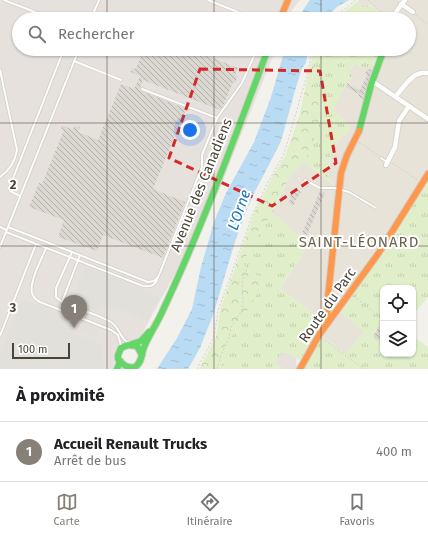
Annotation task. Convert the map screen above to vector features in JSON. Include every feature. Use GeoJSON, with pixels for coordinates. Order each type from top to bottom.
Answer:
{"type":"FeatureCollection","features":[{"type":"Feature","properties":{"kind":"street"},"geometry":{"type":"LineString","coordinates":[[283,12],[288,0]]}},
{"type":"Feature","properties":{"kind":"street"},"geometry":{"type":"LineString","coordinates":[[396,12],[403,2],[413,12]]}},
{"type":"Feature","properties":{"kind":"street","name":"Avenue des Canadiens"},"geometry":{"type":"LineString","coordinates":[[142,355],[144,346],[163,311],[211,200],[265,56]]}},
{"type":"Feature","properties":{"kind":"street"},"geometry":{"type":"LineString","coordinates":[[328,321],[327,306],[339,189],[343,167],[360,129],[372,81],[381,56]]}},
{"type":"Feature","properties":{"kind":"street"},"geometry":{"type":"LineString","coordinates":[[396,96],[412,77],[421,73],[428,73]]}},
{"type":"Feature","properties":{"kind":"street"},"geometry":{"type":"LineString","coordinates":[[372,81],[428,119]]}},
{"type":"Feature","properties":{"kind":"street"},"geometry":{"type":"LineString","coordinates":[[387,164],[395,147],[399,121],[409,106]]}},
{"type":"Feature","properties":{"kind":"street","name":"Route du Parc"},"geometry":{"type":"LineString","coordinates":[[300,369],[328,321],[378,254],[428,174]]}},
{"type":"Feature","properties":{"kind":"street","name":"Avenue des Canadiens"},"geometry":{"type":"LineString","coordinates":[[131,344],[141,340],[153,328]]}},
{"type":"Feature","properties":{"kind":"street"},"geometry":{"type":"LineString","coordinates":[[131,344],[139,348],[142,355],[138,365],[129,368],[120,362],[118,355],[121,348],[131,344]]}},
{"type":"Feature","properties":{"kind":"street"},"geometry":{"type":"LineString","coordinates":[[117,369],[120,362]]}},
{"type":"Feature","properties":{"kind":"lane"},"geometry":{"type":"LineString","coordinates":[[4,0],[35,12]]}},
{"type":"Feature","properties":{"kind":"lane"},"geometry":{"type":"LineString","coordinates":[[94,12],[98,0]]}},
{"type":"Feature","properties":{"kind":"lane"},"geometry":{"type":"LineString","coordinates":[[208,0],[238,12]]}},
{"type":"Feature","properties":{"kind":"lane"},"geometry":{"type":"LineString","coordinates":[[20,196],[10,190],[10,186],[61,56]]}},
{"type":"Feature","properties":{"kind":"lane"},"geometry":{"type":"LineString","coordinates":[[0,247],[76,56]]}},
{"type":"Feature","properties":{"kind":"lane"},"geometry":{"type":"LineString","coordinates":[[0,227],[36,244],[143,286],[152,286],[159,276],[202,167],[202,155],[216,118],[242,83],[254,56]]}},
{"type":"Feature","properties":{"kind":"lane"},"geometry":{"type":"LineString","coordinates":[[74,61],[121,80]]}},
{"type":"Feature","properties":{"kind":"lane"},"geometry":{"type":"LineString","coordinates":[[0,70],[17,150],[16,159],[5,174],[0,177]]}},
{"type":"Feature","properties":{"kind":"lane"},"geometry":{"type":"LineString","coordinates":[[142,89],[216,118]]}},
{"type":"Feature","properties":{"kind":"lane"},"geometry":{"type":"LineString","coordinates":[[380,158],[387,164]]}},
{"type":"Feature","properties":{"kind":"lane"},"geometry":{"type":"LineString","coordinates":[[16,159],[20,160]]}},
{"type":"Feature","properties":{"kind":"lane"},"geometry":{"type":"LineString","coordinates":[[305,180],[320,188],[339,189],[354,195],[376,208]]}},
{"type":"Feature","properties":{"kind":"lane"},"geometry":{"type":"LineString","coordinates":[[7,230],[72,252],[148,282],[154,281],[159,276]]}},
{"type":"Feature","properties":{"kind":"lane"},"geometry":{"type":"LineString","coordinates":[[0,336],[36,244]]}},
{"type":"Feature","properties":{"kind":"lane"},"geometry":{"type":"LineString","coordinates":[[46,248],[33,282],[32,293],[35,299],[115,332],[118,335],[121,348]]}},
{"type":"Feature","properties":{"kind":"lane"},"geometry":{"type":"LineString","coordinates":[[72,252],[55,291],[56,298],[73,307],[111,322],[119,330],[123,339],[131,344]]}},
{"type":"Feature","properties":{"kind":"lane"},"geometry":{"type":"LineString","coordinates":[[62,302],[80,255]]}},
{"type":"Feature","properties":{"kind":"lane"},"geometry":{"type":"LineString","coordinates":[[70,314],[73,307]]}},
{"type":"Feature","properties":{"kind":"lane"},"geometry":{"type":"LineString","coordinates":[[83,319],[86,312]]}},
{"type":"Feature","properties":{"kind":"lane"},"geometry":{"type":"LineString","coordinates":[[107,328],[111,322]]}},
{"type":"Feature","properties":{"kind":"path"},"geometry":{"type":"LineString","coordinates":[[341,12],[356,0]]}},
{"type":"Feature","properties":{"kind":"path"},"geometry":{"type":"LineString","coordinates":[[368,0],[382,12]]}},
{"type":"Feature","properties":{"kind":"path"},"geometry":{"type":"LineString","coordinates":[[416,15],[428,26]]}},
{"type":"Feature","properties":{"kind":"path"},"geometry":{"type":"LineString","coordinates":[[197,369],[214,337],[218,311],[252,216],[267,184],[284,154],[308,72],[311,56]]}},
{"type":"Feature","properties":{"kind":"path"},"geometry":{"type":"LineString","coordinates":[[360,142],[377,154]]}},
{"type":"Feature","properties":{"kind":"path"},"geometry":{"type":"LineString","coordinates":[[387,164],[423,183]]}},
{"type":"Feature","properties":{"kind":"path"},"geometry":{"type":"LineString","coordinates":[[218,369],[222,353],[229,338],[231,327],[242,310],[242,283],[249,263]]}},
{"type":"Feature","properties":{"kind":"path"},"geometry":{"type":"LineString","coordinates":[[230,280],[242,283]]}},
{"type":"Feature","properties":{"kind":"path"},"geometry":{"type":"LineString","coordinates":[[349,292],[380,318]]}},
{"type":"Feature","properties":{"kind":"path"},"geometry":{"type":"LineString","coordinates":[[319,335],[364,369]]}},
{"type":"Feature","properties":{"kind":"highlighted area"},"geometry":{"type":"Polygon","coordinates":[[[200,69],[320,71],[336,163],[272,206],[169,158],[200,69]]]}},
{"type":"Feature","properties":{"kind":"shaded area"},"geometry":{"type":"Polygon","coordinates":[[[0,0],[300,0],[291,12],[12,12],[12,56],[273,56],[216,197],[139,339],[117,347],[113,369],[0,369],[0,0]]]}},
{"type":"Feature","properties":{"kind":"shaded area"},"geometry":{"type":"Polygon","coordinates":[[[359,0],[398,0],[401,2],[403,0],[428,0],[428,178],[387,246],[341,312],[364,332],[346,355],[317,332],[323,321],[280,288],[308,246],[307,243],[272,213],[289,177],[304,163],[334,185],[329,178],[328,169],[332,153],[340,137],[332,110],[347,82],[349,83],[353,75],[349,73],[354,63],[373,56],[416,56],[416,12],[379,12],[370,4],[365,8],[357,2],[359,0]]]}},
{"type":"Feature","properties":{"kind":"shaded area"},"geometry":{"type":"Polygon","coordinates":[[[85,267],[138,287],[159,297],[147,321],[114,305],[110,309],[101,305],[98,311],[71,301],[85,267]]]}},
{"type":"Feature","properties":{"kind":"shaded area"},"geometry":{"type":"Polygon","coordinates":[[[24,300],[73,319],[68,331],[101,344],[102,358],[105,369],[0,369],[0,348],[2,348],[20,303],[24,300]]]}},
{"type":"Feature","properties":{"kind":"shaded area"},"geometry":{"type":"Polygon","coordinates":[[[85,321],[101,328],[98,334],[95,336],[80,330],[85,321]]]}},
{"type":"Feature","properties":{"kind":"shaded area"},"geometry":{"type":"Polygon","coordinates":[[[283,351],[297,358],[296,369],[284,369],[275,363],[283,351]]]}},
{"type":"Feature","properties":{"kind":"green space"},"geometry":{"type":"Polygon","coordinates":[[[357,2],[365,8],[370,4],[379,12],[343,12],[357,2]]]}},
{"type":"Feature","properties":{"kind":"green space"},"geometry":{"type":"Polygon","coordinates":[[[312,56],[314,56],[312,82],[317,99],[323,103],[313,142],[304,163],[289,177],[272,213],[243,262],[247,271],[261,277],[262,286],[223,351],[222,364],[228,369],[199,369],[216,337],[220,310],[254,213],[286,154],[299,117],[312,56]]]}},
{"type":"Feature","properties":{"kind":"green space"},"geometry":{"type":"Polygon","coordinates":[[[378,56],[374,65],[363,68],[353,64],[349,73],[353,75],[349,83],[347,82],[333,110],[351,127],[346,135],[340,137],[329,162],[329,177],[334,185],[304,163],[318,126],[323,103],[317,99],[312,82],[315,57],[378,56]]]}},
{"type":"Feature","properties":{"kind":"green space"},"geometry":{"type":"Polygon","coordinates":[[[428,178],[428,297],[416,311],[416,285],[380,285],[380,357],[416,357],[416,338],[428,347],[428,369],[302,369],[321,335],[346,355],[363,332],[341,312],[387,246],[428,178]]]}},
{"type":"Feature","properties":{"kind":"green space"},"geometry":{"type":"Polygon","coordinates":[[[272,213],[307,243],[308,246],[280,288],[323,321],[323,323],[300,360],[283,351],[275,363],[284,369],[228,369],[222,364],[223,351],[238,325],[261,277],[247,271],[243,262],[272,213]]]}},
{"type":"Feature","properties":{"kind":"water"},"geometry":{"type":"Polygon","coordinates":[[[310,0],[349,0],[332,12],[302,12],[310,0]]]}},
{"type":"Feature","properties":{"kind":"water","name":"L'Orne"},"geometry":{"type":"Polygon","coordinates":[[[283,56],[307,56],[306,63],[302,68],[296,87],[281,141],[254,193],[245,214],[213,315],[200,348],[188,369],[157,369],[177,338],[192,309],[201,267],[214,222],[226,193],[254,142],[271,97],[283,56]]]}},
{"type":"Feature","properties":{"kind":"building"},"geometry":{"type":"Polygon","coordinates":[[[141,56],[208,56],[238,68],[235,75],[238,76],[235,83],[233,82],[220,110],[143,80],[139,90],[186,109],[153,189],[185,202],[163,258],[103,235],[97,251],[58,237],[64,220],[29,207],[39,183],[42,184],[64,130],[61,129],[62,125],[73,130],[74,126],[79,127],[78,132],[98,140],[121,84],[134,89],[140,76],[131,72],[132,68],[136,69],[141,56]]]}},
{"type":"Feature","properties":{"kind":"building"},"geometry":{"type":"Polygon","coordinates":[[[369,69],[372,70],[363,99],[358,96],[359,94],[346,87],[348,82],[350,86],[360,90],[367,75],[365,74],[369,69]]]}},
{"type":"Feature","properties":{"kind":"building"},"geometry":{"type":"Polygon","coordinates":[[[295,188],[301,192],[293,206],[288,202],[291,199],[289,197],[295,188]]]}},
{"type":"Feature","properties":{"kind":"building"},"geometry":{"type":"Polygon","coordinates":[[[320,191],[325,193],[307,235],[302,233],[320,191]]]}},
{"type":"Feature","properties":{"kind":"building"},"geometry":{"type":"Polygon","coordinates":[[[380,325],[380,340],[378,341],[374,338],[374,335],[380,325]]]}},
{"type":"Feature","properties":{"kind":"traffic: fast"},"geometry":{"type":"LineString","coordinates":[[142,355],[149,336],[178,278],[205,213],[265,56]]}},
{"type":"Feature","properties":{"kind":"traffic: fast"},"geometry":{"type":"LineString","coordinates":[[359,131],[371,85],[381,56]]}},
{"type":"Feature","properties":{"kind":"traffic: fast"},"geometry":{"type":"LineString","coordinates":[[132,344],[141,341],[149,332]]}},
{"type":"Feature","properties":{"kind":"traffic: fast"},"geometry":{"type":"LineString","coordinates":[[128,345],[137,346],[142,355],[141,360],[135,367],[128,367],[118,359],[121,348],[128,345]]}},
{"type":"Feature","properties":{"kind":"traffic: fast"},"geometry":{"type":"LineString","coordinates":[[117,369],[120,361]]}},
{"type":"Feature","properties":{"kind":"traffic: slow"},"geometry":{"type":"LineString","coordinates":[[283,12],[288,0]]}},
{"type":"Feature","properties":{"kind":"traffic: slow"},"geometry":{"type":"LineString","coordinates":[[328,321],[327,306],[341,173],[347,155],[359,131]]}},
{"type":"Feature","properties":{"kind":"traffic: slow"},"geometry":{"type":"LineString","coordinates":[[300,369],[319,335],[378,254],[428,174]]}},
{"type":"Feature","properties":{"kind":"place","name":"Accueil Renault Trucks"},"geometry":{"type":"Point","coordinates":[74,328]}},
{"type":"Feature","properties":{"kind":"district","name":"SAINT-LÉONARD"},"geometry":{"type":"Point","coordinates":[359,242]}}]}
